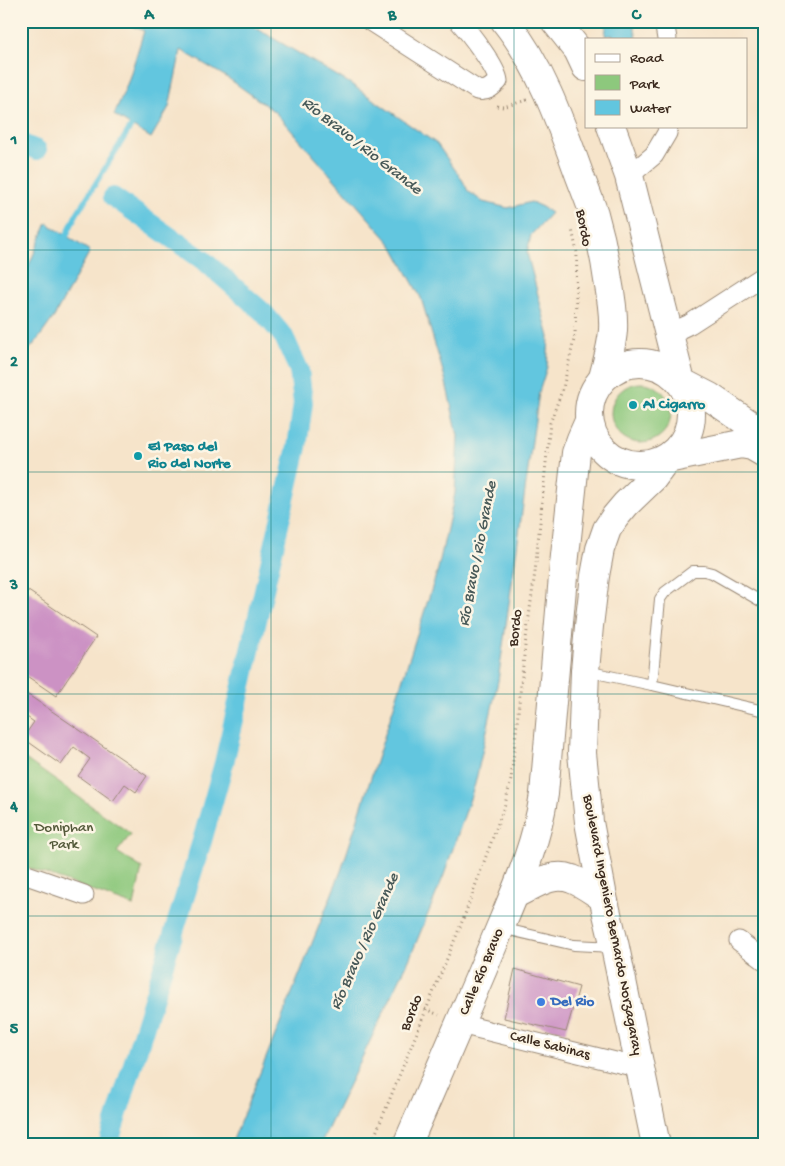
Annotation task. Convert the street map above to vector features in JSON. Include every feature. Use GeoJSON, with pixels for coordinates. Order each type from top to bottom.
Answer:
{"type":"FeatureCollection","features":[{"type":"Feature","properties":{"kind":"main road"},"geometry":{"type":"LineString","coordinates":[[505,21],[514,32],[536,69],[558,114],[593,213],[604,255],[612,300],[613,330],[603,378]]}},
{"type":"Feature","properties":{"kind":"main road"},"geometry":{"type":"LineString","coordinates":[[555,21],[578,50],[585,65]]}},
{"type":"Feature","properties":{"kind":"main road"},"geometry":{"type":"LineString","coordinates":[[612,128],[630,176],[681,382],[690,397],[692,415],[689,432],[680,447],[667,458]]}},
{"type":"Feature","properties":{"kind":"main road"},"geometry":{"type":"LineString","coordinates":[[764,434],[710,396],[681,382],[670,372],[657,365],[643,362],[628,364],[614,369],[603,378],[594,391],[589,406],[589,421],[594,437],[604,451],[618,460],[634,465],[651,464],[667,458],[741,444],[752,446],[764,453]]}},
{"type":"Feature","properties":{"kind":"main road","name":"Calle Río Bravo"},"geometry":{"type":"LineString","coordinates":[[407,1145],[516,894],[533,848],[544,794],[576,453],[580,439],[589,421]]}},
{"type":"Feature","properties":{"kind":"main road","name":"Boulevard Ingeniero Bernardo Norzagaray"},"geometry":{"type":"LineString","coordinates":[[656,1145],[603,898],[589,822],[582,752],[585,671],[595,576],[600,548],[615,517],[653,478],[667,458]]}},
{"type":"Feature","properties":{"kind":"main road"},"geometry":{"type":"LineString","coordinates":[[516,894],[543,880],[558,876],[571,878],[603,898]]}},
{"type":"Feature","properties":{"kind":"street"},"geometry":{"type":"LineString","coordinates":[[370,21],[477,90],[489,90],[498,81],[498,77],[459,21]]}},
{"type":"Feature","properties":{"kind":"street"},"geometry":{"type":"LineString","coordinates":[[664,21],[667,38]]}},
{"type":"Feature","properties":{"kind":"street"},"geometry":{"type":"LineString","coordinates":[[630,176],[654,155],[667,133],[668,128]]}},
{"type":"Feature","properties":{"kind":"street"},"geometry":{"type":"LineString","coordinates":[[669,334],[690,324],[764,276]]}},
{"type":"Feature","properties":{"kind":"street"},"geometry":{"type":"LineString","coordinates":[[21,873],[84,895]]}},
{"type":"Feature","properties":{"kind":"street"},"geometry":{"type":"LineString","coordinates":[[739,942],[764,960]]}},
{"type":"Feature","properties":{"kind":"street","name":"Calle Sabinas"},"geometry":{"type":"LineString","coordinates":[[460,1024],[640,1068]]}},
{"type":"Feature","properties":{"kind":"lane"},"geometry":{"type":"LineString","coordinates":[[652,685],[660,599],[665,592],[693,571],[712,573],[764,603]]}},
{"type":"Feature","properties":{"kind":"lane"},"geometry":{"type":"LineString","coordinates":[[585,671],[760,710],[764,709]]}},
{"type":"Feature","properties":{"kind":"lane"},"geometry":{"type":"LineString","coordinates":[[500,928],[574,945],[615,947]]}},
{"type":"Feature","properties":{"kind":"path","name":"Bordo"},"geometry":{"type":"LineString","coordinates":[[370,1145],[464,917],[506,804],[511,780],[550,423],[563,388],[576,335],[577,253],[571,224]]}},
{"type":"Feature","properties":{"kind":"green space"},"geometry":{"type":"Polygon","coordinates":[[[635,383],[647,383],[658,388],[666,396],[671,407],[669,425],[658,438],[647,443],[635,443],[624,438],[616,430],[611,419],[611,407],[616,396],[624,388],[635,383]]]}},
{"type":"Feature","properties":{"kind":"green space","name":"Doniphan Park"},"geometry":{"type":"Polygon","coordinates":[[[21,756],[131,834],[117,852],[142,868],[134,906],[21,865],[21,756]]]}},
{"type":"Feature","properties":{"kind":"water","name":"Río Bravo / Rio Grande"},"geometry":{"type":"Polygon","coordinates":[[[122,21],[244,21],[351,84],[437,144],[468,191],[483,202],[508,208],[531,202],[551,213],[531,235],[527,253],[549,337],[547,367],[539,392],[498,681],[475,784],[444,875],[409,960],[320,1145],[231,1145],[341,871],[438,569],[455,493],[458,436],[445,378],[421,298],[392,245],[275,112],[228,78],[181,50],[169,107],[151,138],[114,115],[128,82],[144,31],[122,21]]]}},
{"type":"Feature","properties":{"kind":"water"},"geometry":{"type":"Polygon","coordinates":[[[607,21],[637,21],[634,25],[637,38],[614,38],[613,35],[605,36],[607,21]]]}},
{"type":"Feature","properties":{"kind":"water"},"geometry":{"type":"Polygon","coordinates":[[[47,223],[90,251],[54,317],[36,342],[21,358],[21,277],[26,272],[47,223]]]}},
{"type":"Feature","properties":{"kind":"building"},"geometry":{"type":"Polygon","coordinates":[[[21,586],[96,637],[56,696],[21,672],[21,586]]]}},
{"type":"Feature","properties":{"kind":"building"},"geometry":{"type":"Polygon","coordinates":[[[21,690],[147,776],[136,792],[125,784],[113,801],[78,776],[90,759],[74,747],[61,765],[23,738],[34,722],[21,713],[21,690]]]}},
{"type":"Feature","properties":{"kind":"building","name":"Del Rio"},"geometry":{"type":"Polygon","coordinates":[[[515,969],[579,987],[566,1032],[504,1018],[515,969]]]}},
{"type":"Feature","properties":{"kind":"waterway"},"geometry":{"type":"LineString","coordinates":[[64,241],[76,215],[135,120]]}},
{"type":"Feature","properties":{"kind":"waterway"},"geometry":{"type":"LineString","coordinates":[[21,143],[37,150]]}},
{"type":"Feature","properties":{"kind":"waterway"},"geometry":{"type":"LineString","coordinates":[[108,1145],[202,841],[224,763],[297,447],[303,403],[299,370],[284,337],[263,312],[203,260],[113,197]]}},
{"type":"Feature","properties":{"kind":"place","name":"Al Cigarro"},"geometry":{"type":"Point","coordinates":[633,405]}},
{"type":"Feature","properties":{"kind":"place","name":"El Paso del Rio del Norte"},"geometry":{"type":"Point","coordinates":[138,456]}},
{"type":"Feature","properties":{"kind":"place","name":"Del Rio"},"geometry":{"type":"Point","coordinates":[541,1002]}}]}
